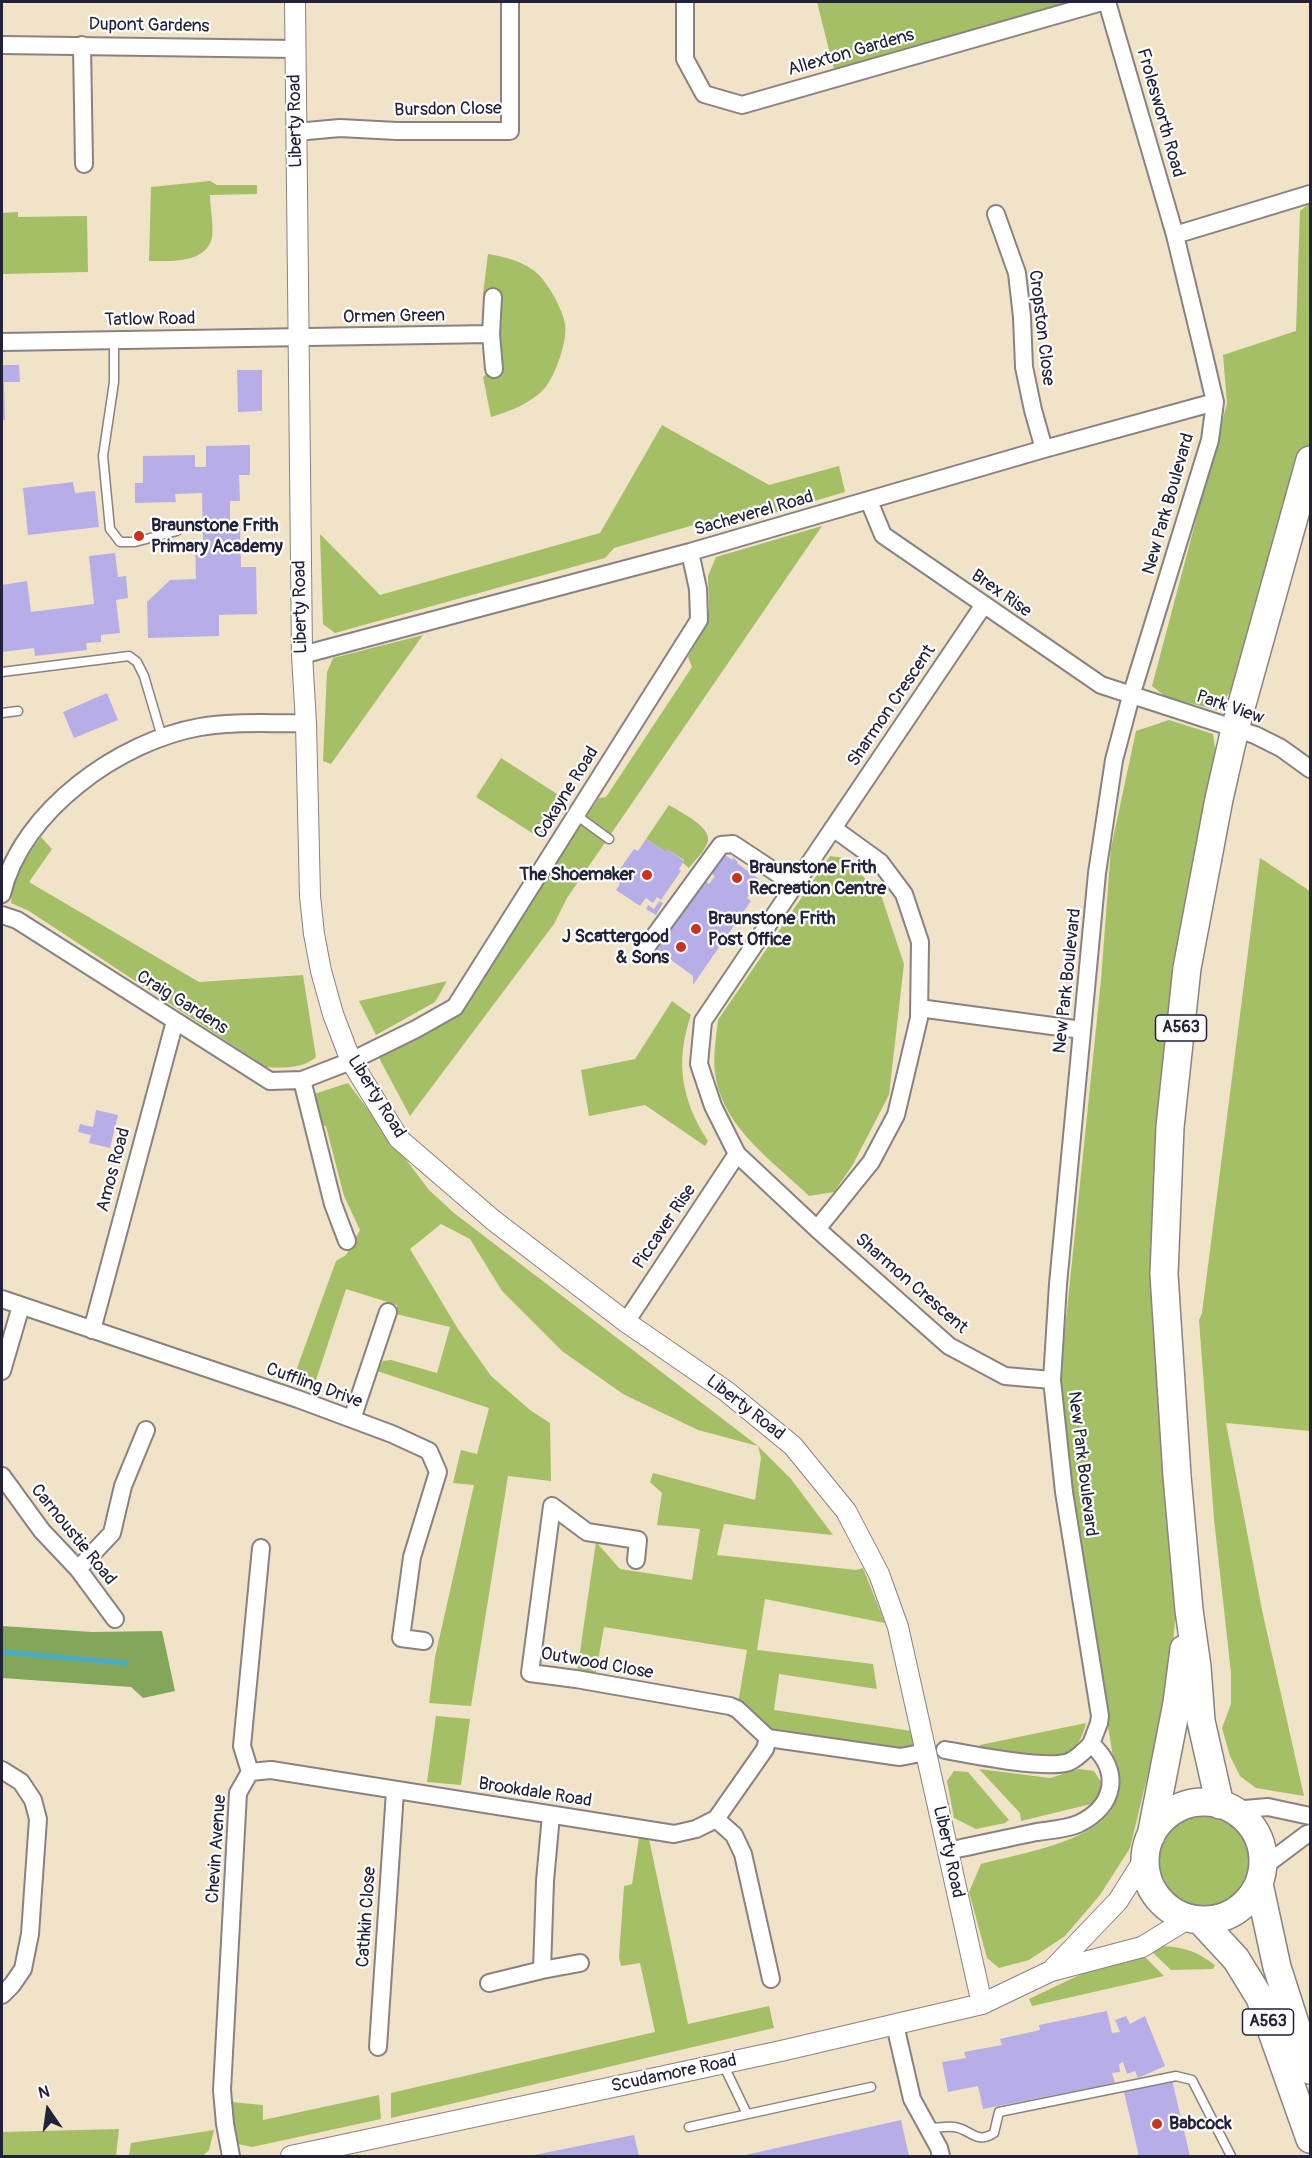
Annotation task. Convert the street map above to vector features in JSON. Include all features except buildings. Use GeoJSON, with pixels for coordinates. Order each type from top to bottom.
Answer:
{"type":"FeatureCollection","features":[{"type":"Feature","properties":{"kind":"highway","name":"A563"},"geometry":{"type":"LineString","coordinates":[[1226,1807],[1200,1720],[1197,1667],[1189,1610],[1177,1476],[1164,1274],[1170,1127],[1187,968],[1220,799],[1235,729],[1311,460]]}},
{"type":"Feature","properties":{"kind":"highway","name":"A563"},"geometry":{"type":"LineString","coordinates":[[1148,1847],[1177,1703],[1189,1610]]}},
{"type":"Feature","properties":{"kind":"highway"},"geometry":{"type":"LineString","coordinates":[[1203,1802],[1226,1807],[1247,1820],[1257,1834],[1262,1850],[1261,1876],[1250,1899],[1236,1911],[1219,1919],[1195,1919],[1174,1912],[1157,1896],[1146,1874],[1148,1847],[1160,1822],[1173,1812],[1187,1805],[1203,1802]]}},
{"type":"Feature","properties":{"kind":"highway","name":"A563"},"geometry":{"type":"LineString","coordinates":[[1261,1876],[1277,1967],[1311,2070]]}},
{"type":"Feature","properties":{"kind":"highway","name":"A563"},"geometry":{"type":"LineString","coordinates":[[1195,1919],[1236,1959],[1260,1998],[1311,2139]]}},
{"type":"Feature","properties":{"kind":"street","name":"Liberty Road"},"geometry":{"type":"LineString","coordinates":[[295,2],[302,655],[310,896],[321,971],[333,1014],[351,1061],[399,1139],[493,1220],[626,1322],[726,1391],[771,1427],[793,1446],[846,1511],[879,1574],[898,1627],[936,1751],[947,1851],[982,2004]]}},
{"type":"Feature","properties":{"kind":"street","name":"Bursdon Close"},"geometry":{"type":"LineString","coordinates":[[296,132],[340,128],[397,131],[510,131],[510,2]]}},
{"type":"Feature","properties":{"kind":"street","name":"Allexton Gardens"},"geometry":{"type":"LineString","coordinates":[[686,2],[685,59],[704,94],[742,105],[1102,2]]}},
{"type":"Feature","properties":{"kind":"street","name":"Frolesworth Road"},"geometry":{"type":"LineString","coordinates":[[1107,2],[1175,235]]}},
{"type":"Feature","properties":{"kind":"street","name":"Dupont Gardens"},"geometry":{"type":"LineString","coordinates":[[2,45],[295,49]]}},
{"type":"Feature","properties":{"kind":"street"},"geometry":{"type":"LineString","coordinates":[[82,45],[84,164]]}},
{"type":"Feature","properties":{"kind":"street"},"geometry":{"type":"LineString","coordinates":[[1175,235],[1311,195]]}},
{"type":"Feature","properties":{"kind":"street","name":"Cropston Close"},"geometry":{"type":"LineString","coordinates":[[996,214],[1017,273],[1024,367],[1044,449]]}},
{"type":"Feature","properties":{"kind":"street","name":"New Park Boulevard"},"geometry":{"type":"LineString","coordinates":[[1091,1744],[1100,1716],[1064,1492],[1052,1380],[1058,1284],[1097,873],[1112,772],[1131,696],[1210,440],[1215,402],[1175,235]]}},
{"type":"Feature","properties":{"kind":"street"},"geometry":{"type":"LineString","coordinates":[[493,297],[491,334],[494,369]]}},
{"type":"Feature","properties":{"kind":"street","name":"Ormen Green"},"geometry":{"type":"LineString","coordinates":[[298,338],[491,334]]}},
{"type":"Feature","properties":{"kind":"street","name":"Tatlow Road"},"geometry":{"type":"LineString","coordinates":[[2,342],[298,338]]}},
{"type":"Feature","properties":{"kind":"street","name":"Sacheverel Road"},"geometry":{"type":"LineString","coordinates":[[302,655],[690,552],[1215,402]]}},
{"type":"Feature","properties":{"kind":"street","name":"Brex Rise"},"geometry":{"type":"LineString","coordinates":[[869,501],[883,535],[983,606],[1101,685],[1131,696]]}},
{"type":"Feature","properties":{"kind":"street","name":"Cokayne Road"},"geometry":{"type":"LineString","coordinates":[[351,1061],[455,1007],[699,620],[698,589],[690,552]]}},
{"type":"Feature","properties":{"kind":"street","name":"Sharmon Crescent"},"geometry":{"type":"LineString","coordinates":[[983,606],[703,1021],[699,1064],[713,1106],[737,1154],[817,1229],[949,1346],[1005,1376],[1052,1380]]}},
{"type":"Feature","properties":{"kind":"street","name":"Park View"},"geometry":{"type":"LineString","coordinates":[[1131,696],[1255,735],[1281,748],[1311,769]]}},
{"type":"Feature","properties":{"kind":"street"},"geometry":{"type":"LineString","coordinates":[[2,894],[5,877],[22,847],[55,805],[77,784],[102,766],[162,737],[199,727],[225,724],[306,723]]}},
{"type":"Feature","properties":{"kind":"street"},"geometry":{"type":"LineString","coordinates":[[817,1229],[872,1162],[896,1115],[919,1018],[920,942],[904,894],[880,862],[833,828]]}},
{"type":"Feature","properties":{"kind":"street"},"geometry":{"type":"LineString","coordinates":[[645,949],[721,845],[734,844],[795,885]]}},
{"type":"Feature","properties":{"kind":"street","name":"Craig Gardens"},"geometry":{"type":"LineString","coordinates":[[2,915],[17,920],[270,1081],[302,1080],[351,1061]]}},
{"type":"Feature","properties":{"kind":"street"},"geometry":{"type":"LineString","coordinates":[[919,1008],[1082,1030]]}},
{"type":"Feature","properties":{"kind":"street","name":"Amos Road"},"geometry":{"type":"LineString","coordinates":[[92,1330],[174,1021]]}},
{"type":"Feature","properties":{"kind":"street"},"geometry":{"type":"LineString","coordinates":[[302,1080],[333,1204],[347,1241]]}},
{"type":"Feature","properties":{"kind":"street","name":"Piccaver Rise"},"geometry":{"type":"LineString","coordinates":[[626,1322],[737,1154]]}},
{"type":"Feature","properties":{"kind":"street","name":"Cuffling Drive"},"geometry":{"type":"LineString","coordinates":[[2,1299],[298,1399],[392,1434],[429,1451],[438,1472],[412,1557],[401,1638],[424,1641]]}},
{"type":"Feature","properties":{"kind":"street"},"geometry":{"type":"LineString","coordinates":[[2,1371],[21,1306]]}},
{"type":"Feature","properties":{"kind":"street"},"geometry":{"type":"LineString","coordinates":[[352,1419],[388,1312]]}},
{"type":"Feature","properties":{"kind":"street"},"geometry":{"type":"LineString","coordinates":[[78,1569],[112,1533],[123,1486],[146,1430]]}},
{"type":"Feature","properties":{"kind":"street","name":"Carnoustie Road"},"geometry":{"type":"LineString","coordinates":[[2,1476],[42,1531],[78,1569],[115,1619]]}},
{"type":"Feature","properties":{"kind":"street","name":"Outwood Close"},"geometry":{"type":"LineString","coordinates":[[636,1560],[638,1540],[587,1532],[552,1506],[530,1673],[730,1706],[737,1709],[768,1738]]}},
{"type":"Feature","properties":{"kind":"street"},"geometry":{"type":"LineString","coordinates":[[250,1772],[242,1746],[261,1548]]}},
{"type":"Feature","properties":{"kind":"street"},"geometry":{"type":"LineString","coordinates":[[771,1979],[743,1854],[734,1835],[716,1819],[765,1749],[768,1738],[900,1757],[936,1751],[1047,1765],[1068,1762],[1080,1755],[1091,1744],[1108,1764],[1112,1783],[1101,1809],[1077,1825],[947,1851]]}},
{"type":"Feature","properties":{"kind":"street"},"geometry":{"type":"LineString","coordinates":[[2,1770],[21,1782],[33,1800],[38,1819],[30,1934],[23,1969],[2,1995]]}},
{"type":"Feature","properties":{"kind":"street","name":"Brookdale Road"},"geometry":{"type":"LineString","coordinates":[[250,1772],[271,1770],[674,1834],[696,1829],[716,1819]]}},
{"type":"Feature","properties":{"kind":"street","name":"Chevin Avenue"},"geometry":{"type":"LineString","coordinates":[[231,2157],[222,2090],[238,1793],[250,1772]]}},
{"type":"Feature","properties":{"kind":"street","name":"Cathkin Close"},"geometry":{"type":"LineString","coordinates":[[378,2047],[395,1791]]}},
{"type":"Feature","properties":{"kind":"street"},"geometry":{"type":"LineString","coordinates":[[1226,1807],[1268,1808],[1311,1816]]}},
{"type":"Feature","properties":{"kind":"street"},"geometry":{"type":"LineString","coordinates":[[542,1970],[545,1881],[551,1815]]}},
{"type":"Feature","properties":{"kind":"street"},"geometry":{"type":"LineString","coordinates":[[1261,1876],[1306,1834],[1311,1833]]}},
{"type":"Feature","properties":{"kind":"street","name":"Scudamore Road"},"geometry":{"type":"LineString","coordinates":[[1051,1971],[1118,1901],[1148,1847]]}},
{"type":"Feature","properties":{"kind":"street","name":"Scudamore Road"},"geometry":{"type":"LineString","coordinates":[[291,2157],[982,2004],[1051,1971],[1142,1947],[1195,1919]]}},
{"type":"Feature","properties":{"kind":"street"},"geometry":{"type":"LineString","coordinates":[[489,1983],[580,1963]]}},
{"type":"Feature","properties":{"kind":"street"},"geometry":{"type":"LineString","coordinates":[[895,2025],[912,2099],[939,2148],[941,2157]]}},
{"type":"Feature","properties":{"kind":"lane"},"geometry":{"type":"LineString","coordinates":[[114,340],[114,382],[103,456],[110,529],[120,542],[135,542],[177,531]]}},
{"type":"Feature","properties":{"kind":"lane"},"geometry":{"type":"LineString","coordinates":[[2,672],[129,656],[137,662],[144,676],[162,737]]}},
{"type":"Feature","properties":{"kind":"lane"},"geometry":{"type":"LineString","coordinates":[[2,713],[18,711]]}},
{"type":"Feature","properties":{"kind":"lane"},"geometry":{"type":"LineString","coordinates":[[576,815],[609,839]]}},
{"type":"Feature","properties":{"kind":"lane"},"geometry":{"type":"LineString","coordinates":[[723,2063],[747,2114]]}},
{"type":"Feature","properties":{"kind":"lane"},"geometry":{"type":"LineString","coordinates":[[928,2128],[954,2127],[978,2138],[987,2138],[994,2133],[999,2112],[1176,2076],[1192,2080],[1231,2157]]}},
{"type":"Feature","properties":{"kind":"lane"},"geometry":{"type":"LineString","coordinates":[[689,2127],[871,2087]]}},
{"type":"Feature","properties":{"kind":"green space"},"geometry":{"type":"Polygon","coordinates":[[[817,2],[1102,2],[836,78],[817,2]]]}},
{"type":"Feature","properties":{"kind":"green space"},"geometry":{"type":"Polygon","coordinates":[[[210,181],[217,185],[257,185],[257,194],[210,195],[212,238],[202,253],[186,259],[149,261],[151,187],[210,181]]]}},
{"type":"Feature","properties":{"kind":"green space"},"geometry":{"type":"Polygon","coordinates":[[[1310,203],[1310,448],[1235,685],[1217,710],[1166,697],[1152,686],[1227,403],[1223,355],[1296,331],[1300,211],[1310,203]]]}},
{"type":"Feature","properties":{"kind":"green space"},"geometry":{"type":"Polygon","coordinates":[[[18,212],[18,217],[87,216],[88,272],[2,274],[2,213],[18,212]]]}},
{"type":"Feature","properties":{"kind":"green space"},"geometry":{"type":"Polygon","coordinates":[[[488,254],[522,263],[534,270],[551,292],[565,324],[565,339],[560,358],[544,389],[526,403],[491,417],[483,377],[494,369],[493,297],[483,294],[488,254]]]}},
{"type":"Feature","properties":{"kind":"green space"},"geometry":{"type":"Polygon","coordinates":[[[662,425],[769,485],[839,466],[845,492],[770,514],[756,507],[614,548],[605,558],[335,633],[323,624],[320,534],[380,595],[600,533],[662,425]]]}},
{"type":"Feature","properties":{"kind":"green space"},"geometry":{"type":"Polygon","coordinates":[[[822,526],[567,898],[554,924],[410,1116],[379,1058],[456,1017],[599,798],[606,797],[692,667],[688,657],[701,634],[709,609],[708,576],[716,557],[822,526]]]}},
{"type":"Feature","properties":{"kind":"green space"},"geometry":{"type":"Polygon","coordinates":[[[423,635],[331,764],[323,761],[327,672],[333,658],[423,635]]]}},
{"type":"Feature","properties":{"kind":"green space"},"geometry":{"type":"Polygon","coordinates":[[[1169,720],[1213,734],[1216,755],[1161,1154],[1155,1357],[1167,1515],[1177,1600],[1169,1686],[1130,1848],[1100,1895],[1065,1936],[1029,1960],[999,1968],[987,1958],[969,1892],[981,1864],[1034,1851],[1073,1838],[1104,1819],[1115,1800],[1116,1775],[1084,1580],[1060,1378],[1101,980],[1111,848],[1136,731],[1169,720]]]}},
{"type":"Feature","properties":{"kind":"green space"},"geometry":{"type":"Polygon","coordinates":[[[501,758],[568,801],[543,840],[476,797],[501,758]]]}},
{"type":"Feature","properties":{"kind":"green space"},"geometry":{"type":"Polygon","coordinates":[[[669,805],[701,826],[708,838],[707,844],[689,868],[683,863],[684,860],[646,839],[669,805]]]}},
{"type":"Feature","properties":{"kind":"green space"},"geometry":{"type":"Polygon","coordinates":[[[41,837],[52,849],[29,882],[199,982],[303,975],[316,1057],[299,1066],[266,1067],[29,911],[11,903],[13,877],[41,837]]]}},
{"type":"Feature","properties":{"kind":"green space"},"geometry":{"type":"Polygon","coordinates":[[[830,856],[845,858],[881,895],[904,964],[889,1095],[852,1166],[834,1192],[809,1196],[767,1158],[740,1129],[721,1097],[714,1064],[718,1020],[830,856]]]}},
{"type":"Feature","properties":{"kind":"green space"},"geometry":{"type":"Polygon","coordinates":[[[1260,858],[1310,891],[1310,1431],[1226,1423],[1262,1610],[1304,1796],[1256,1788],[1240,1776],[1230,1756],[1222,1728],[1231,1704],[1231,1673],[1214,1519],[1199,1320],[1202,1313],[1260,858]]]}},
{"type":"Feature","properties":{"kind":"green space"},"geometry":{"type":"Polygon","coordinates":[[[447,981],[435,1002],[376,1035],[359,1001],[447,981]]]}},
{"type":"Feature","properties":{"kind":"green space"},"geometry":{"type":"Polygon","coordinates":[[[672,1001],[691,1015],[683,1048],[683,1080],[692,1110],[708,1141],[705,1146],[645,1105],[589,1116],[581,1070],[635,1059],[672,1001]]]}},
{"type":"Feature","properties":{"kind":"green space"},"geometry":{"type":"Polygon","coordinates":[[[348,1083],[429,1190],[454,1213],[758,1446],[698,1430],[623,1394],[562,1351],[502,1291],[470,1239],[441,1224],[410,1249],[458,1329],[491,1376],[530,1410],[550,1423],[551,1481],[508,1476],[471,1706],[429,1703],[435,1657],[474,1485],[453,1483],[461,1450],[477,1454],[489,1408],[377,1371],[383,1361],[391,1360],[437,1373],[450,1327],[396,1314],[397,1305],[346,1289],[313,1389],[293,1379],[336,1261],[346,1255],[360,1230],[344,1196],[326,1126],[318,1125],[311,1095],[348,1083]]]}},
{"type":"Feature","properties":{"kind":"green space"},"geometry":{"type":"Polygon","coordinates":[[[758,1446],[791,1479],[833,1535],[724,1524],[717,1555],[856,1570],[863,1568],[885,1623],[765,1599],[757,1650],[873,1664],[877,1689],[779,1674],[774,1710],[918,1732],[926,1752],[768,1738],[737,1709],[747,1650],[604,1627],[594,1683],[576,1679],[596,1542],[620,1569],[692,1580],[700,1529],[657,1525],[662,1493],[650,1482],[653,1473],[755,1500],[761,1458],[758,1446]]]}},
{"type":"Feature","properties":{"kind":"green space"},"geometry":{"type":"Polygon","coordinates":[[[2,1626],[92,1632],[162,1631],[175,1691],[143,1698],[131,1687],[2,1678],[2,1626]]]}},
{"type":"Feature","properties":{"kind":"green space"},"geometry":{"type":"Polygon","coordinates":[[[436,1716],[470,1719],[461,1785],[427,1782],[436,1716]]]}},
{"type":"Feature","properties":{"kind":"green space"},"geometry":{"type":"Polygon","coordinates":[[[1086,1723],[1078,1742],[1062,1756],[980,1751],[980,1745],[1086,1723]]]}},
{"type":"Feature","properties":{"kind":"green space"},"geometry":{"type":"Polygon","coordinates":[[[979,1769],[1050,1778],[1079,1769],[1094,1771],[1103,1785],[1095,1803],[1021,1821],[1020,1813],[979,1769]]]}},
{"type":"Feature","properties":{"kind":"green space"},"geometry":{"type":"Polygon","coordinates":[[[954,1771],[968,1772],[1009,1820],[1005,1823],[976,1829],[954,1818],[947,1781],[954,1771]]]}},
{"type":"Feature","properties":{"kind":"green space"},"geometry":{"type":"Polygon","coordinates":[[[1205,1815],[1223,1819],[1238,1829],[1248,1844],[1252,1862],[1248,1880],[1238,1895],[1223,1905],[1205,1909],[1187,1905],[1172,1895],[1162,1880],[1158,1862],[1162,1844],[1172,1829],[1187,1819],[1205,1815]]]}},
{"type":"Feature","properties":{"kind":"green space"},"geometry":{"type":"Polygon","coordinates":[[[639,1838],[649,1839],[688,2024],[769,2006],[774,2028],[391,2118],[391,2093],[655,2032],[640,1963],[621,1966],[619,1957],[624,1886],[632,1884],[639,1838]]]}},
{"type":"Feature","properties":{"kind":"green space"},"geometry":{"type":"Polygon","coordinates":[[[1163,1946],[1190,1951],[1215,1965],[1213,1969],[1171,1970],[1148,1948],[1163,1946]]]}},
{"type":"Feature","properties":{"kind":"green space"},"geometry":{"type":"Polygon","coordinates":[[[1138,1950],[1164,1976],[1032,2006],[1029,1999],[1138,1950]]]}},
{"type":"Feature","properties":{"kind":"green space"},"geometry":{"type":"Polygon","coordinates":[[[379,2095],[381,2119],[252,2147],[238,2144],[231,2134],[231,2102],[263,2105],[263,2120],[379,2095]]]}},
{"type":"Feature","properties":{"kind":"green space"},"geometry":{"type":"Polygon","coordinates":[[[119,2129],[116,2156],[2,2156],[2,2132],[119,2129]]]}},
{"type":"Feature","properties":{"kind":"green space"},"geometry":{"type":"Polygon","coordinates":[[[214,2130],[209,2150],[203,2156],[129,2156],[131,2143],[214,2130]]]}},
{"type":"Feature","properties":{"kind":"waterway"},"geometry":{"type":"LineString","coordinates":[[2,1652],[126,1663]]}},
{"type":"Feature","properties":{"kind":"place","name":"Braunstone Frith Primary Academy"},"geometry":{"type":"Point","coordinates":[139,536]}},
{"type":"Feature","properties":{"kind":"place","name":"The Shoemaker"},"geometry":{"type":"Point","coordinates":[647,875]}},
{"type":"Feature","properties":{"kind":"place","name":"Braunstone Frith Recreation Centre"},"geometry":{"type":"Point","coordinates":[737,878]}},
{"type":"Feature","properties":{"kind":"place","name":"Braunstone Frith Post Office"},"geometry":{"type":"Point","coordinates":[696,929]}},
{"type":"Feature","properties":{"kind":"place","name":"J Scattergood & Sons"},"geometry":{"type":"Point","coordinates":[681,947]}},
{"type":"Feature","properties":{"kind":"place","name":"Babcock"},"geometry":{"type":"Point","coordinates":[1157,2124]}}]}
